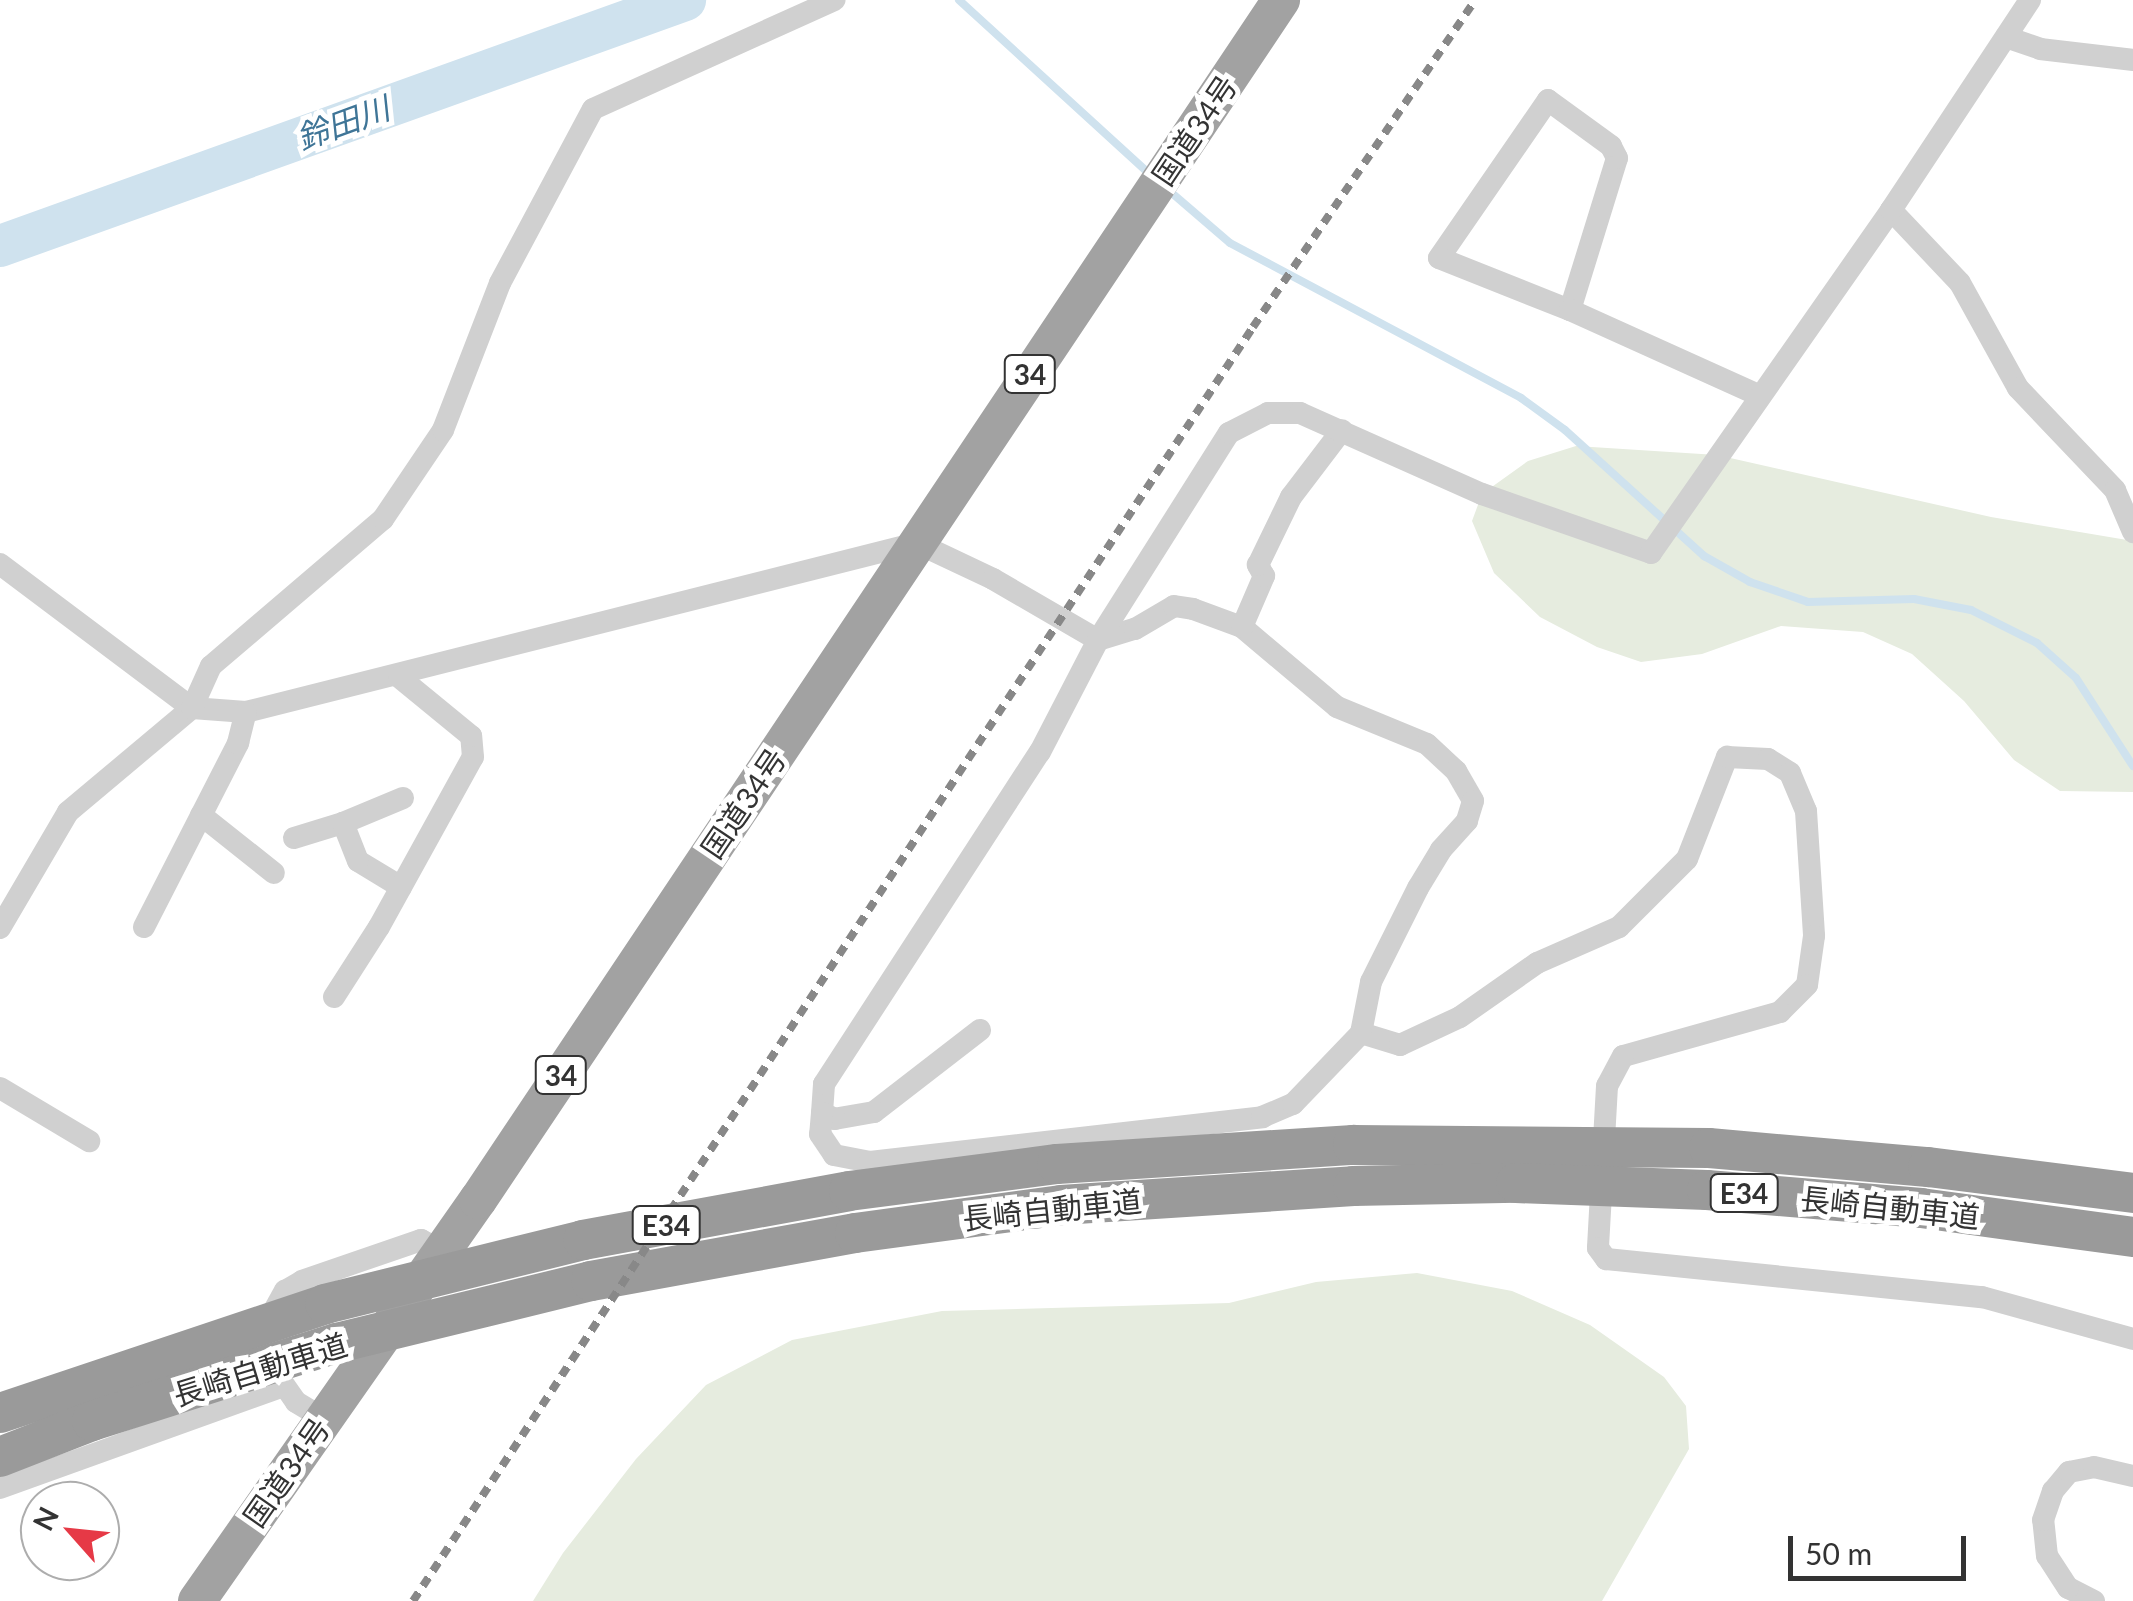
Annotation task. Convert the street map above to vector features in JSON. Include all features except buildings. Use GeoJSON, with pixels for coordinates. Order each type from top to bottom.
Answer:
{"type":"FeatureCollection","features":[{"type":"Feature","properties":{"kind":"highway","name":"国道34号"},"geometry":{"type":"LineString","coordinates":[[197,1601],[442,1251],[1281,0]]}},
{"type":"Feature","properties":{"kind":"highway","name":"長崎自動車道"},"geometry":{"type":"LineString","coordinates":[[0,1413],[324,1304],[583,1240],[849,1191],[1057,1164],[1354,1145],[1709,1148],[1928,1167],[2133,1193]]}},
{"type":"Feature","properties":{"kind":"highway","name":"長崎自動車道"},"geometry":{"type":"LineString","coordinates":[[0,1457],[92,1421],[337,1343],[591,1281],[855,1233],[1061,1205],[1352,1186],[1516,1183],[1707,1190],[1920,1208],[2133,1237]]}},
{"type":"Feature","properties":{"kind":"street"},"geometry":{"type":"LineString","coordinates":[[1,926],[68,812],[192,708],[210,666],[383,519],[443,430],[500,283],[594,109],[834,0]]}},
{"type":"Feature","properties":{"kind":"street"},"geometry":{"type":"LineString","coordinates":[[0,564],[192,708],[246,712],[917,543],[993,579],[1098,640],[1136,629],[1174,606],[1242,627],[1337,707],[1427,744],[1456,771],[1474,801],[1467,821],[1441,850],[1371,982],[1361,1033],[1293,1104],[1262,1117],[870,1162],[834,1155],[820,1134],[824,1084],[1040,752],[1098,640],[1229,432],[1268,412],[1300,413],[1482,494],[1651,553],[1891,210],[2030,0]]}},
{"type":"Feature","properties":{"kind":"street"},"geometry":{"type":"LineString","coordinates":[[2006,37],[2040,49],[2133,60]]}},
{"type":"Feature","properties":{"kind":"street"},"geometry":{"type":"LineString","coordinates":[[1570,310],[1617,158],[1611,146],[1548,100],[1439,258],[1570,310],[1758,395]]}},
{"type":"Feature","properties":{"kind":"street"},"geometry":{"type":"LineString","coordinates":[[1891,210],[1960,282],[2018,388],[2115,490],[2133,532]]}},
{"type":"Feature","properties":{"kind":"street"},"geometry":{"type":"LineString","coordinates":[[1242,627],[1264,576],[1258,565],[1291,496],[1342,430]]}},
{"type":"Feature","properties":{"kind":"street"},"geometry":{"type":"LineString","coordinates":[[334,997],[473,757],[471,736],[399,676]]}},
{"type":"Feature","properties":{"kind":"street"},"geometry":{"type":"LineString","coordinates":[[144,928],[238,742],[246,712]]}},
{"type":"Feature","properties":{"kind":"street"},"geometry":{"type":"LineString","coordinates":[[1361,1033],[1400,1046],[1460,1017],[1537,963],[1619,928],[1688,859],[1726,757],[1768,759],[1790,773],[1806,811],[1814,936],[1808,985],[1780,1012],[1624,1056],[1606,1086],[1598,1248],[1606,1259],[1982,1297],[2133,1339]]}},
{"type":"Feature","properties":{"kind":"street"},"geometry":{"type":"LineString","coordinates":[[294,838],[403,798]]}},
{"type":"Feature","properties":{"kind":"street"},"geometry":{"type":"LineString","coordinates":[[201,815],[274,873]]}},
{"type":"Feature","properties":{"kind":"street"},"geometry":{"type":"LineString","coordinates":[[343,823],[358,861],[401,887]]}},
{"type":"Feature","properties":{"kind":"street"},"geometry":{"type":"LineString","coordinates":[[822,1112],[835,1119],[874,1112],[980,1030]]}},
{"type":"Feature","properties":{"kind":"street"},"geometry":{"type":"LineString","coordinates":[[0,1088],[88,1141]]}},
{"type":"Feature","properties":{"kind":"street"},"geometry":{"type":"LineString","coordinates":[[323,1418],[296,1402],[266,1360],[262,1340],[272,1308],[285,1292],[302,1281],[421,1240],[442,1251]]}},
{"type":"Feature","properties":{"kind":"street"},"geometry":{"type":"LineString","coordinates":[[0,1488],[283,1386]]}},
{"type":"Feature","properties":{"kind":"street"},"geometry":{"type":"LineString","coordinates":[[2094,1601],[2068,1588],[2047,1556],[2043,1520],[2052,1491],[2069,1472],[2094,1467],[2133,1476]]}},
{"type":"Feature","properties":{"kind":"shaded area"},"geometry":{"type":"Polygon","coordinates":[[[1576,446],[1717,455],[1991,517],[2133,541],[2133,792],[2060,791],[2014,760],[1964,701],[1912,654],[1863,632],[1781,626],[1702,654],[1641,662],[1597,647],[1540,617],[1494,573],[1472,521],[1482,494],[1528,461],[1576,446]]]}},
{"type":"Feature","properties":{"kind":"shaded area"},"geometry":{"type":"Polygon","coordinates":[[[1417,1273],[1512,1291],[1590,1325],[1664,1377],[1686,1406],[1689,1449],[1602,1601],[533,1601],[563,1553],[636,1459],[706,1385],[792,1340],[942,1311],[1229,1303],[1316,1282],[1417,1273]]]}},
{"type":"Feature","properties":{"kind":"waterway","name":"鈴田川"},"geometry":{"type":"LineString","coordinates":[[0,246],[685,0]]}},
{"type":"Feature","properties":{"kind":"waterway"},"geometry":{"type":"LineString","coordinates":[[959,0],[1152,176]]}},
{"type":"Feature","properties":{"kind":"waterway"},"geometry":{"type":"LineString","coordinates":[[1166,188],[1230,243],[1521,398],[1565,430],[1704,556],[1750,582],[1808,602],[1914,599],[1971,610],[2037,643],[2076,678],[2133,766]]}},
{"type":"Feature","properties":{"kind":"railway"},"geometry":{"type":"LineString","coordinates":[[413,1601],[1253,327],[1475,0]]}}]}
